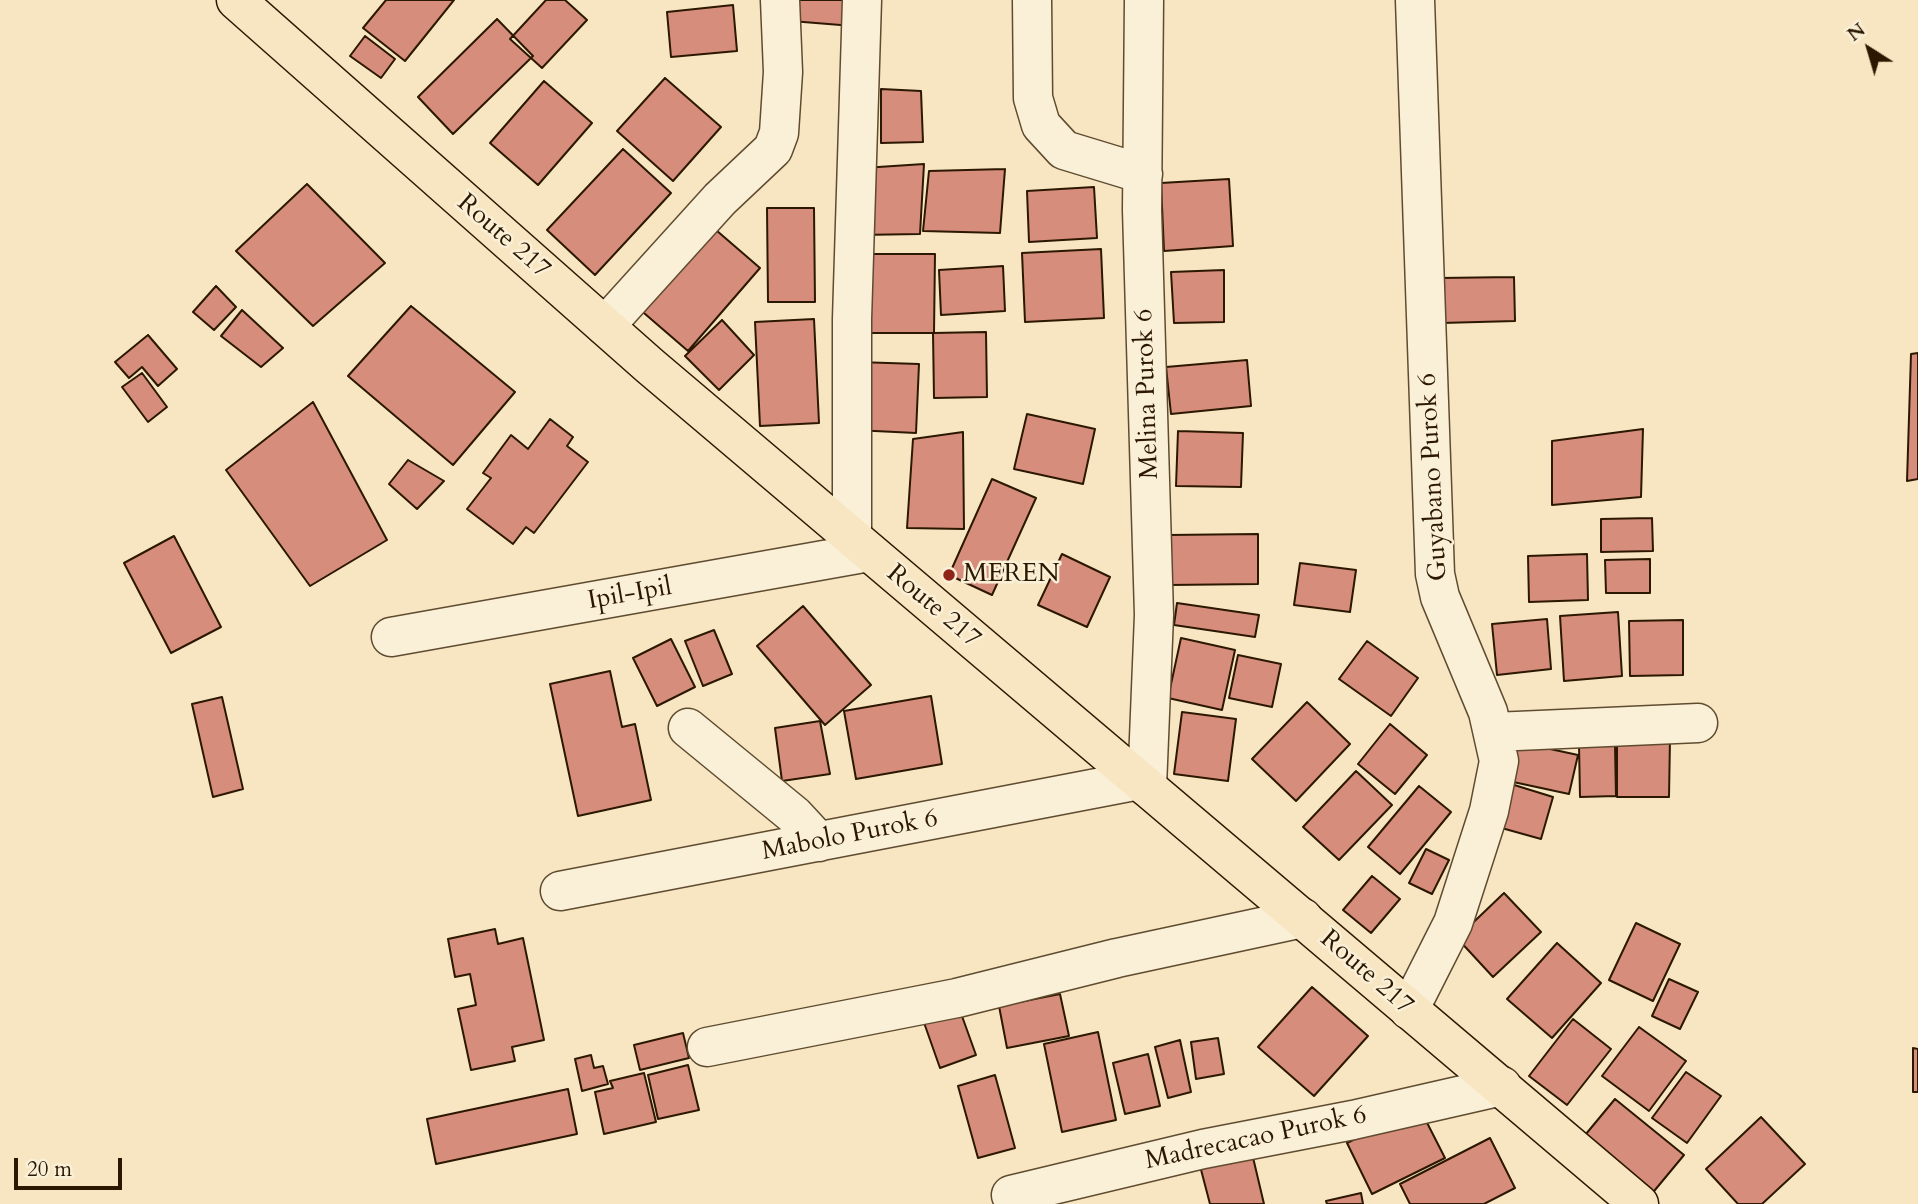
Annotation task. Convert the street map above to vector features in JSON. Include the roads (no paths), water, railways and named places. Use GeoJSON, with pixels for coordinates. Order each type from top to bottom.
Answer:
{"type":"FeatureCollection","features":[{"type":"Feature","properties":{"kind":"main road","name":"Route 217"},"geometry":{"type":"LineString","coordinates":[[236,0],[605,326],[1639,1204]]}},
{"type":"Feature","properties":{"kind":"street"},"geometry":{"type":"LineString","coordinates":[[605,326],[720,199],[773,149],[779,134],[783,72],[780,0]]}},
{"type":"Feature","properties":{"kind":"street"},"geometry":{"type":"LineString","coordinates":[[861,545],[852,318],[862,0]]}},
{"type":"Feature","properties":{"kind":"street"},"geometry":{"type":"LineString","coordinates":[[1031,0],[1033,98],[1041,125],[1064,150],[1143,174]]}},
{"type":"Feature","properties":{"kind":"street","name":"Melina Purok 6"},"geometry":{"type":"LineString","coordinates":[[1143,784],[1154,615],[1143,174],[1144,0]]}},
{"type":"Feature","properties":{"kind":"street","name":"Guyabano Purok 6"},"geometry":{"type":"LineString","coordinates":[[1409,1010],[1452,923],[1489,811],[1499,761],[1494,732],[1440,597],[1435,574],[1415,0]]}},
{"type":"Feature","properties":{"kind":"street","name":"Ipil-Ipil"},"geometry":{"type":"LineString","coordinates":[[391,637],[861,545]]}},
{"type":"Feature","properties":{"kind":"street"},"geometry":{"type":"LineString","coordinates":[[1494,732],[1698,723]]}},
{"type":"Feature","properties":{"kind":"street"},"geometry":{"type":"LineString","coordinates":[[688,728],[794,815],[819,842]]}},
{"type":"Feature","properties":{"kind":"street","name":"Mabolo Purok 6"},"geometry":{"type":"LineString","coordinates":[[560,891],[1143,784]]}},
{"type":"Feature","properties":{"kind":"street"},"geometry":{"type":"LineString","coordinates":[[707,1047],[957,998],[1117,958],[1303,918]]}},
{"type":"Feature","properties":{"kind":"street","name":"Madrecacao Purok 6"},"geometry":{"type":"LineString","coordinates":[[1011,1195],[1190,1152],[1353,1120],[1502,1086]]}},
{"type":"Feature","properties":{"kind":"place","name":"MEREN"},"geometry":{"type":"Point","coordinates":[949,575]}}]}
